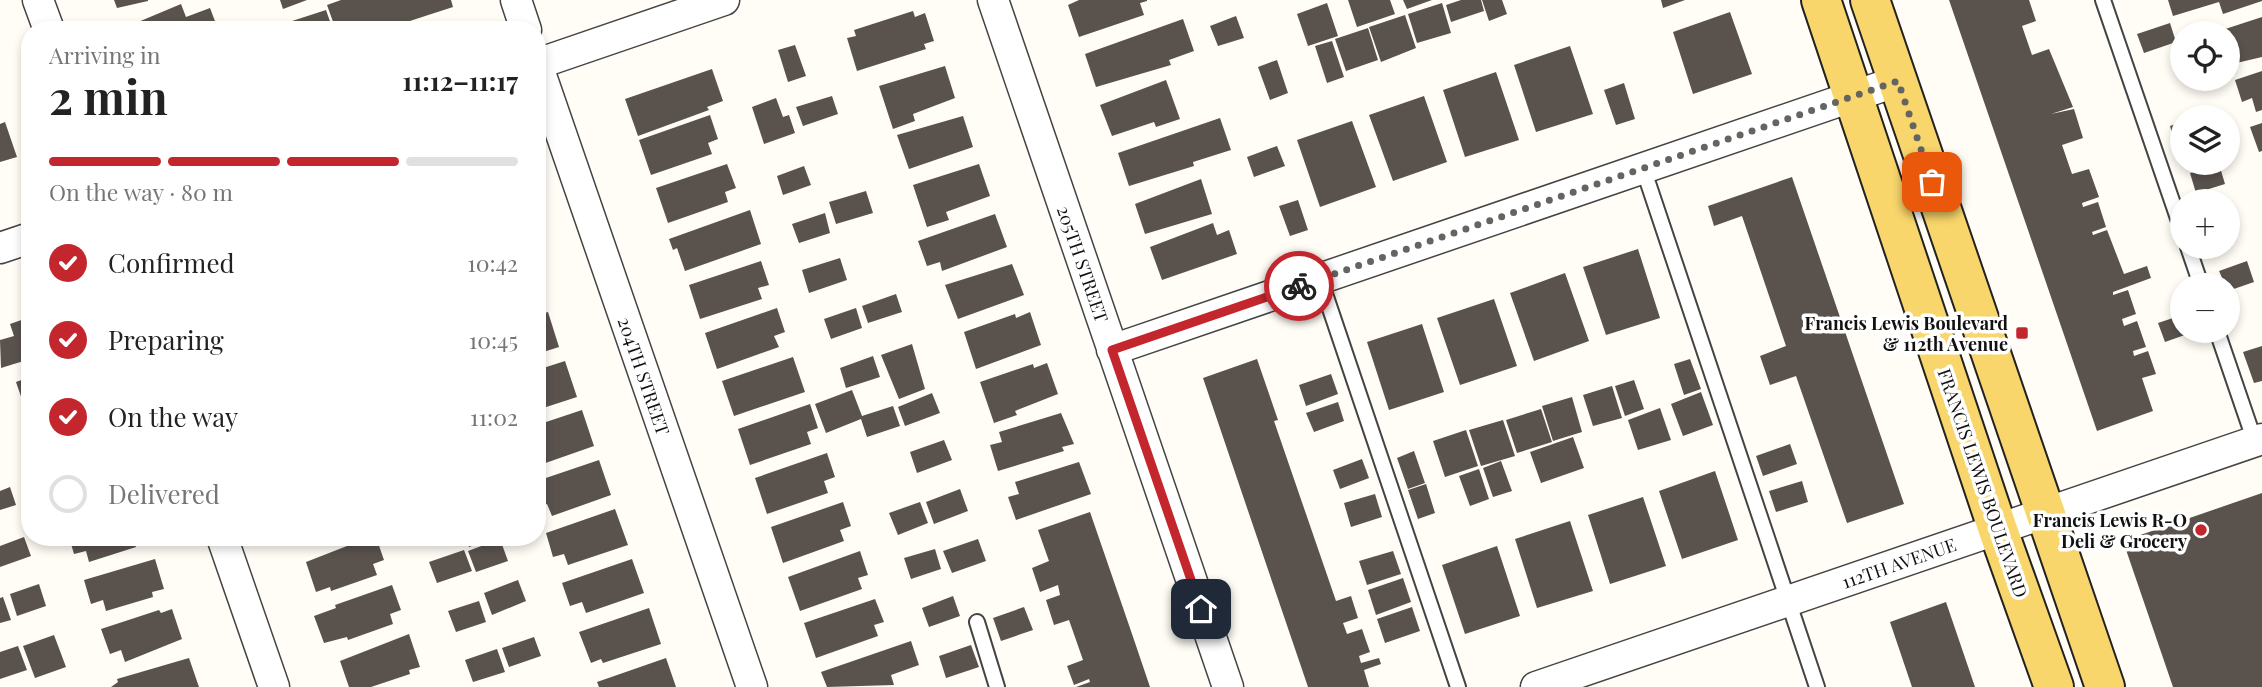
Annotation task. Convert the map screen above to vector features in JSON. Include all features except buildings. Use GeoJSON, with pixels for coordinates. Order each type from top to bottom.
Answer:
{"type":"FeatureCollection","features":[{"type":"Feature","properties":{"kind":"main road","name":"FRANCIS LEWIS BOULEVARD"},"geometry":{"type":"LineString","coordinates":[[1821,0],[1998,530],[2054,687]]}},
{"type":"Feature","properties":{"kind":"main road"},"geometry":{"type":"LineString","coordinates":[[1870,0],[2105,687]]}},
{"type":"Feature","properties":{"kind":"street"},"geometry":{"type":"LineString","coordinates":[[38,0],[46,21]]}},
{"type":"Feature","properties":{"kind":"street"},"geometry":{"type":"LineString","coordinates":[[516,0],[523,21]]}},
{"type":"Feature","properties":{"kind":"street"},"geometry":{"type":"LineString","coordinates":[[546,61],[724,0]]}},
{"type":"Feature","properties":{"kind":"street","name":"205TH STREET"},"geometry":{"type":"LineString","coordinates":[[993,0],[1228,687]]}},
{"type":"Feature","properties":{"kind":"street"},"geometry":{"type":"LineString","coordinates":[[1112,350],[1898,81]]}},
{"type":"Feature","properties":{"kind":"street","name":"204TH STREET"},"geometry":{"type":"LineString","coordinates":[[546,90],[751,687]]}},
{"type":"Feature","properties":{"kind":"street"},"geometry":{"type":"LineString","coordinates":[[0,248],[21,241]]}},
{"type":"Feature","properties":{"kind":"street","name":"112TH AVENUE"},"geometry":{"type":"LineString","coordinates":[[1535,687],[2259,441]]}},
{"type":"Feature","properties":{"kind":"street"},"geometry":{"type":"LineString","coordinates":[[225,546],[274,687]]}},
{"type":"Feature","properties":{"kind":"lane"},"geometry":{"type":"LineString","coordinates":[[2103,0],[2170,195]]}},
{"type":"Feature","properties":{"kind":"lane"},"geometry":{"type":"LineString","coordinates":[[1643,168],[1817,687]]}},
{"type":"Feature","properties":{"kind":"lane"},"geometry":{"type":"LineString","coordinates":[[1320,279],[1458,687]]}},
{"type":"Feature","properties":{"kind":"lane"},"geometry":{"type":"LineString","coordinates":[[2222,343],[2259,441]]}},
{"type":"Feature","properties":{"kind":"lane"},"geometry":{"type":"LineString","coordinates":[[977,622],[997,687]]}},
{"type":"Feature","properties":{"kind":"way so far"},"geometry":{"type":"LineString","coordinates":[[1299,286],[1898,81],[1932,182]]}},
{"type":"Feature","properties":{"kind":"place","name":"Francis Lewis Boulevard & 112th Avenue"},"geometry":{"type":"Point","coordinates":[2022,333]}},
{"type":"Feature","properties":{"kind":"place","name":"Francis Lewis R-O Deli & Grocery"},"geometry":{"type":"Point","coordinates":[2201,530]}},
{"type":"Feature","properties":{"kind":"route"},"geometry":{"type":"LineString","coordinates":[[1201,609],[1112,350],[1299,286]]}}]}
